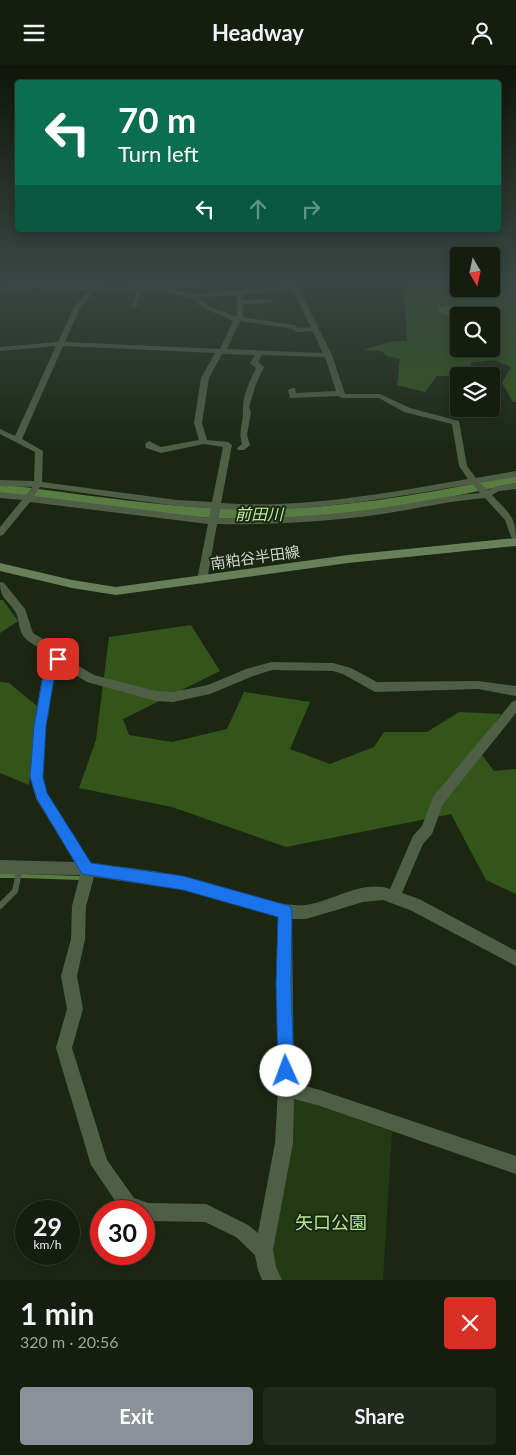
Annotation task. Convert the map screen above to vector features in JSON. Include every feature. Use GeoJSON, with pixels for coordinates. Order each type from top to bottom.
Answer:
{"type":"FeatureCollection","features":[{"type":"Feature","properties":{"kind":"main road","name":"南粕谷半田線"},"geometry":{"type":"LineString","coordinates":[[0,567],[81,586],[116,591],[348,559],[516,542]]}},
{"type":"Feature","properties":{"kind":"street"},"geometry":{"type":"LineString","coordinates":[[18,439],[63,338]]}},
{"type":"Feature","properties":{"kind":"street"},"geometry":{"type":"LineString","coordinates":[[204,442],[198,423],[205,377],[228,338]]}},
{"type":"Feature","properties":{"kind":"street"},"geometry":{"type":"LineString","coordinates":[[319,338],[328,355],[341,393],[345,397],[380,397],[408,410],[456,423],[463,466],[486,495],[509,519],[516,537]]}},
{"type":"Feature","properties":{"kind":"street"},"geometry":{"type":"LineString","coordinates":[[0,349],[60,344],[328,355]]}},
{"type":"Feature","properties":{"kind":"street"},"geometry":{"type":"LineString","coordinates":[[149,444],[149,446],[161,450],[204,442],[244,449],[246,445],[243,435],[247,413],[244,407],[260,367],[254,363],[260,353]]}},
{"type":"Feature","properties":{"kind":"street"},"geometry":{"type":"LineString","coordinates":[[292,390],[293,396],[341,393]]}},
{"type":"Feature","properties":{"kind":"street"},"geometry":{"type":"LineString","coordinates":[[0,431],[39,451],[37,485],[28,500],[0,533]]}},
{"type":"Feature","properties":{"kind":"street"},"geometry":{"type":"LineString","coordinates":[[202,580],[212,519],[228,445]]}},
{"type":"Feature","properties":{"kind":"street"},"geometry":{"type":"LineString","coordinates":[[0,483],[37,485],[168,502],[252,507],[322,504],[436,488],[516,473]]}},
{"type":"Feature","properties":{"kind":"street"},"geometry":{"type":"LineString","coordinates":[[0,495],[28,500],[259,522],[374,512],[451,498],[486,495],[498,489],[516,486]]}},
{"type":"Feature","properties":{"kind":"street"},"geometry":{"type":"LineString","coordinates":[[0,586],[20,612],[29,636],[49,648],[58,659],[91,679],[156,696],[173,697],[210,689],[250,672],[272,667],[316,666],[333,667],[347,671],[375,687],[478,685],[516,691]]}},
{"type":"Feature","properties":{"kind":"street"},"geometry":{"type":"LineString","coordinates":[[58,659],[50,665],[40,726],[36,777],[41,795],[87,869],[87,877],[79,906],[78,939],[69,976],[75,1009],[64,1048],[100,1165],[128,1205],[148,1212],[206,1213],[242,1231],[264,1250]]}},
{"type":"Feature","properties":{"kind":"street"},"geometry":{"type":"LineString","coordinates":[[394,896],[418,840],[427,830],[438,801],[516,705]]}},
{"type":"Feature","properties":{"kind":"street"},"geometry":{"type":"LineString","coordinates":[[0,867],[87,869],[183,883],[285,911],[306,913],[363,895],[383,893],[414,904],[516,959]]}},
{"type":"Feature","properties":{"kind":"street"},"geometry":{"type":"LineString","coordinates":[[273,1280],[267,1270],[264,1250],[284,1143],[286,1089],[285,911]]}},
{"type":"Feature","properties":{"kind":"street"},"geometry":{"type":"LineString","coordinates":[[286,1089],[320,1098],[516,1165]]}},
{"type":"Feature","properties":{"kind":"lane"},"geometry":{"type":"LineString","coordinates":[[0,906],[15,891],[20,867]]}},
{"type":"Feature","properties":{"kind":"green space","name":"矢口公園"},"geometry":{"type":"Polygon","coordinates":[[[300,1098],[392,1132],[383,1280],[281,1280],[272,1262],[278,1198],[292,1101],[300,1098]]]}},
{"type":"Feature","properties":{"kind":"shaded area"},"geometry":{"type":"Polygon","coordinates":[[[407,338],[450,338],[450,357],[500,357],[500,338],[516,338],[516,402],[513,402],[502,383],[511,367],[493,360],[470,363],[472,367],[450,367],[450,376],[437,376],[425,392],[397,385],[400,359],[387,356],[381,351],[363,350],[393,341],[407,341],[407,338]]]}},
{"type":"Feature","properties":{"kind":"shaded area"},"geometry":{"type":"Polygon","coordinates":[[[0,600],[3,600],[18,621],[0,633],[0,600]]]}},
{"type":"Feature","properties":{"kind":"shaded area"},"geometry":{"type":"Polygon","coordinates":[[[191,625],[220,671],[123,719],[129,735],[172,742],[227,729],[244,692],[310,702],[290,749],[330,764],[374,747],[384,732],[427,732],[459,712],[501,714],[477,748],[494,771],[516,769],[516,894],[486,880],[451,814],[286,847],[172,807],[79,788],[96,740],[109,637],[191,625]]]}},
{"type":"Feature","properties":{"kind":"shaded area"},"geometry":{"type":"Polygon","coordinates":[[[0,682],[9,683],[37,706],[29,785],[0,773],[0,682]]]}},
{"type":"Feature","properties":{"kind":"waterway","name":"前田川"},"geometry":{"type":"LineString","coordinates":[[0,489],[188,511],[272,514],[362,507],[457,492],[516,479]]}},
{"type":"Feature","properties":{"kind":"waterway"},"geometry":{"type":"LineString","coordinates":[[0,876],[16,876]]}},
{"type":"Feature","properties":{"kind":"waterway"},"geometry":{"type":"LineString","coordinates":[[21,876],[80,878]]}},
{"type":"Feature","properties":{"kind":"route"},"geometry":{"type":"LineString","coordinates":[[58,659],[50,665],[40,726],[36,777],[41,795],[87,869],[183,883],[285,911],[286,1071]]}}]}
